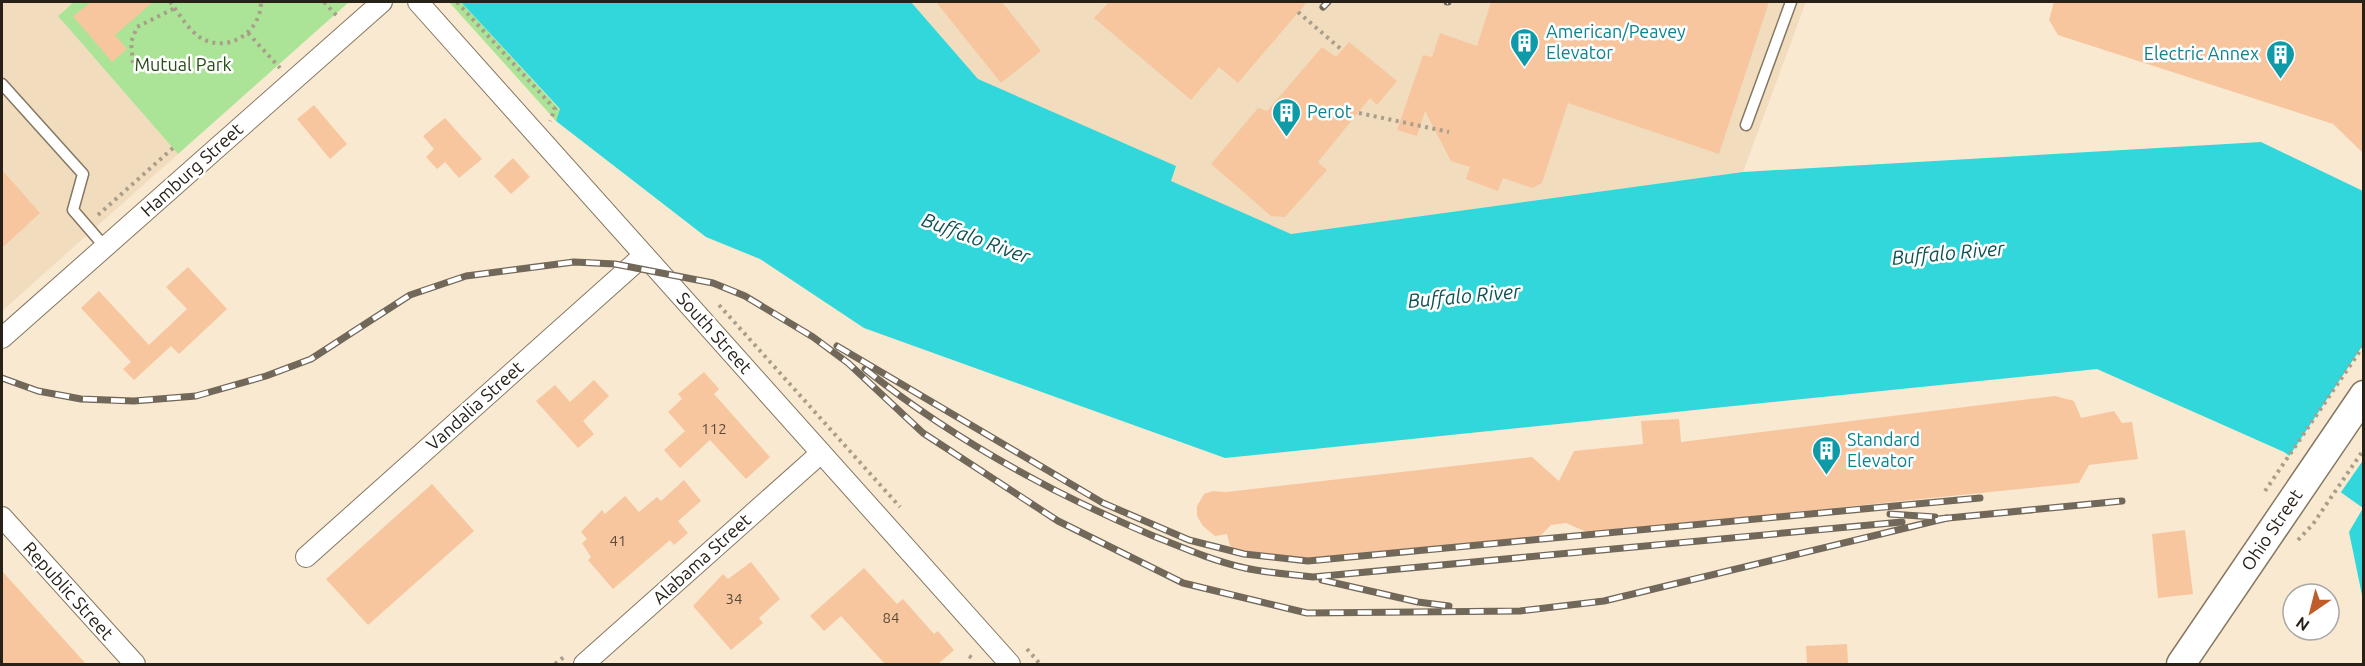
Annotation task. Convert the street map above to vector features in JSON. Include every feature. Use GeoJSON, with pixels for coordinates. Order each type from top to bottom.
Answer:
{"type":"FeatureCollection","features":[{"type":"Feature","properties":{"kind":"street","name":"Hamburg Street"},"geometry":{"type":"LineString","coordinates":[[2,338],[382,2]]}},
{"type":"Feature","properties":{"kind":"street","name":"South Street"},"geometry":{"type":"LineString","coordinates":[[418,2],[821,453],[987,659]]}},
{"type":"Feature","properties":{"kind":"street","name":"Vandalia Street"},"geometry":{"type":"LineString","coordinates":[[306,557],[644,255]]}},
{"type":"Feature","properties":{"kind":"street","name":"Ohio Street"},"geometry":{"type":"LineString","coordinates":[[2186,663],[2277,498],[2364,395]]}},
{"type":"Feature","properties":{"kind":"street","name":"Alabama Street"},"geometry":{"type":"LineString","coordinates":[[584,664],[821,453]]}},
{"type":"Feature","properties":{"kind":"street","name":"Republic Street"},"geometry":{"type":"LineString","coordinates":[[2,517],[135,664]]}},
{"type":"Feature","properties":{"kind":"lane"},"geometry":{"type":"LineString","coordinates":[[1746,125],[1791,2]]}},
{"type":"Feature","properties":{"kind":"lane"},"geometry":{"type":"LineString","coordinates":[[2,84],[83,174],[73,210],[105,247]]}},
{"type":"Feature","properties":{"kind":"path"},"geometry":{"type":"LineString","coordinates":[[170,2],[202,39],[220,43],[242,38],[248,33],[258,19],[261,2]]}},
{"type":"Feature","properties":{"kind":"path"},"geometry":{"type":"LineString","coordinates":[[324,2],[334,13]]}},
{"type":"Feature","properties":{"kind":"path"},"geometry":{"type":"LineString","coordinates":[[458,2],[555,109],[550,121]]}},
{"type":"Feature","properties":{"kind":"path"},"geometry":{"type":"LineString","coordinates":[[133,63],[131,42],[137,27],[175,8]]}},
{"type":"Feature","properties":{"kind":"path"},"geometry":{"type":"LineString","coordinates":[[1298,12],[1342,50]]}},
{"type":"Feature","properties":{"kind":"path"},"geometry":{"type":"LineString","coordinates":[[248,33],[277,65]]}},
{"type":"Feature","properties":{"kind":"path"},"geometry":{"type":"LineString","coordinates":[[1359,112],[1449,132]]}},
{"type":"Feature","properties":{"kind":"path"},"geometry":{"type":"LineString","coordinates":[[87,225],[173,148]]}},
{"type":"Feature","properties":{"kind":"path","name":"South Street"},"geometry":{"type":"LineString","coordinates":[[738,324],[906,513]]}},
{"type":"Feature","properties":{"kind":"path"},"geometry":{"type":"LineString","coordinates":[[2277,498],[2364,345]]}},
{"type":"Feature","properties":{"kind":"path"},"geometry":{"type":"LineString","coordinates":[[2313,524],[2364,449]]}},
{"type":"Feature","properties":{"kind":"path"},"geometry":{"type":"LineString","coordinates":[[1024,647],[1040,664]]}},
{"type":"Feature","properties":{"kind":"shaded area"},"geometry":{"type":"Polygon","coordinates":[[[2,2],[74,2],[58,16],[178,154],[2,311],[2,2]]]}},
{"type":"Feature","properties":{"kind":"shaded area"},"geometry":{"type":"Polygon","coordinates":[[[911,2],[1806,2],[1743,172],[1291,234],[1170,181],[1175,166],[978,79],[911,2]]]}},
{"type":"Feature","properties":{"kind":"green space","name":"Mutual Park"},"geometry":{"type":"Polygon","coordinates":[[[74,2],[349,2],[178,154],[58,16],[74,2]]]}},
{"type":"Feature","properties":{"kind":"green space"},"geometry":{"type":"Polygon","coordinates":[[[449,2],[461,2],[560,110],[556,121],[449,2]]]}},
{"type":"Feature","properties":{"kind":"water","name":"Buffalo River"},"geometry":{"type":"Polygon","coordinates":[[[461,2],[911,2],[978,79],[1176,166],[1171,181],[1291,234],[1743,172],[2261,142],[2363,191],[2363,508],[2284,452],[2097,369],[1225,458],[864,328],[760,259],[706,237],[556,121],[560,109],[461,2]]]}},
{"type":"Feature","properties":{"kind":"water"},"geometry":{"type":"Polygon","coordinates":[[[2363,508],[2363,600],[2349,532],[2363,508]]]}},
{"type":"Feature","properties":{"kind":"pier"},"geometry":{"type":"Polygon","coordinates":[[[2363,345],[2364,459],[2339,495],[2288,458],[2363,345]]]}},
{"type":"Feature","properties":{"kind":"building"},"geometry":{"type":"Polygon","coordinates":[[[91,2],[153,2],[115,35],[127,49],[112,62],[73,16],[91,2]]]}},
{"type":"Feature","properties":{"kind":"building"},"geometry":{"type":"Polygon","coordinates":[[[936,2],[1002,2],[1041,51],[1001,83],[936,2]]]}},
{"type":"Feature","properties":{"kind":"building"},"geometry":{"type":"Polygon","coordinates":[[[1109,2],[1307,2],[1238,83],[1219,67],[1191,100],[1094,18],[1109,2]]]}},
{"type":"Feature","properties":{"kind":"building"},"geometry":{"type":"Polygon","coordinates":[[[1491,2],[1769,2],[1719,154],[1568,103],[1542,183],[1532,188],[1503,178],[1498,191],[1466,179],[1470,167],[1451,161],[1425,111],[1417,136],[1397,130],[1423,55],[1432,57],[1440,33],[1477,46],[1491,2]]]}},
{"type":"Feature","properties":{"kind":"building","name":"Electric Annex"},"geometry":{"type":"Polygon","coordinates":[[[2054,2],[2364,2],[2364,154],[2333,124],[2058,35],[2049,20],[2054,2]]]}},
{"type":"Feature","properties":{"kind":"building","name":"Perot"},"geometry":{"type":"Polygon","coordinates":[[[1349,42],[1397,81],[1377,105],[1370,98],[1318,162],[1327,170],[1285,217],[1271,216],[1211,164],[1258,108],[1267,111],[1322,47],[1336,57],[1349,42]]]}},
{"type":"Feature","properties":{"kind":"building"},"geometry":{"type":"Polygon","coordinates":[[[314,105],[347,144],[330,159],[297,119],[314,105]]]}},
{"type":"Feature","properties":{"kind":"building"},"geometry":{"type":"Polygon","coordinates":[[[445,118],[482,159],[459,178],[445,162],[437,169],[426,157],[434,149],[423,136],[445,118]]]}},
{"type":"Feature","properties":{"kind":"building"},"geometry":{"type":"Polygon","coordinates":[[[513,158],[530,177],[511,194],[494,176],[513,158]]]}},
{"type":"Feature","properties":{"kind":"building"},"geometry":{"type":"Polygon","coordinates":[[[2,170],[40,213],[2,248],[2,170]]]}},
{"type":"Feature","properties":{"kind":"building"},"geometry":{"type":"Polygon","coordinates":[[[188,267],[227,309],[179,354],[171,346],[134,380],[123,369],[131,362],[81,308],[99,291],[149,345],[187,309],[166,287],[188,267]]]}},
{"type":"Feature","properties":{"kind":"building"},"geometry":{"type":"Polygon","coordinates":[[[704,372],[719,389],[714,394],[770,457],[746,479],[710,440],[680,468],[664,450],[685,431],[668,412],[682,399],[678,394],[704,372]]]}},
{"type":"Feature","properties":{"kind":"building"},"geometry":{"type":"Polygon","coordinates":[[[594,380],[609,396],[583,421],[594,434],[578,448],[536,401],[555,385],[570,402],[594,380]]]}},
{"type":"Feature","properties":{"kind":"building","name":"Standard Elevator"},"geometry":{"type":"Polygon","coordinates":[[[2055,396],[2074,401],[2081,418],[2114,411],[2122,423],[2132,422],[2138,459],[2089,465],[2079,483],[1589,533],[1566,523],[1551,525],[1538,538],[1312,559],[1240,551],[1230,546],[1227,534],[1215,536],[1203,526],[1197,516],[1197,506],[1204,494],[1213,491],[1226,492],[1532,457],[1559,481],[1574,451],[1643,444],[1641,421],[1679,419],[1681,442],[2055,396]]]}},
{"type":"Feature","properties":{"kind":"building"},"geometry":{"type":"Polygon","coordinates":[[[684,480],[701,501],[678,521],[688,533],[674,545],[670,540],[613,589],[588,560],[591,557],[582,543],[587,539],[581,532],[602,510],[605,514],[625,496],[639,512],[657,497],[661,501],[684,480]]]}},
{"type":"Feature","properties":{"kind":"building"},"geometry":{"type":"Polygon","coordinates":[[[432,484],[474,531],[368,625],[326,579],[432,484]]]}},
{"type":"Feature","properties":{"kind":"building"},"geometry":{"type":"Polygon","coordinates":[[[2185,530],[2193,594],[2158,598],[2152,534],[2185,530]]]}},
{"type":"Feature","properties":{"kind":"building"},"geometry":{"type":"Polygon","coordinates":[[[751,562],[780,599],[759,618],[763,623],[731,650],[693,606],[723,574],[728,579],[751,562]]]}},
{"type":"Feature","properties":{"kind":"building"},"geometry":{"type":"Polygon","coordinates":[[[864,568],[897,604],[903,599],[934,634],[938,631],[954,650],[938,664],[885,664],[841,616],[824,631],[810,616],[864,568]]]}},
{"type":"Feature","properties":{"kind":"building"},"geometry":{"type":"Polygon","coordinates":[[[2,571],[86,664],[2,664],[2,571]]]}},
{"type":"Feature","properties":{"kind":"building"},"geometry":{"type":"Polygon","coordinates":[[[1847,644],[1848,664],[1807,664],[1806,646],[1847,644]]]}},
{"type":"Feature","properties":{"kind":"railway"},"geometry":{"type":"LineString","coordinates":[[1323,7],[1328,2]]}},
{"type":"Feature","properties":{"kind":"railway"},"geometry":{"type":"LineString","coordinates":[[2,378],[38,391],[81,399],[134,401],[196,396],[266,376],[311,359],[410,295],[466,276],[574,262],[615,264],[713,283],[745,296],[813,337],[848,363],[923,433],[1058,521],[1183,583],[1307,613],[1520,611],[1604,601],[1947,518]]}},
{"type":"Feature","properties":{"kind":"railway"},"geometry":{"type":"LineString","coordinates":[[837,346],[1103,503],[1189,540],[1244,554],[1308,561],[1980,498]]}},
{"type":"Feature","properties":{"kind":"railway"},"geometry":{"type":"LineString","coordinates":[[865,369],[967,441],[1076,501],[1197,553],[1233,565],[1262,571],[1313,577],[1902,522]]}},
{"type":"Feature","properties":{"kind":"railway"},"geometry":{"type":"LineString","coordinates":[[1938,519],[2122,501]]}},
{"type":"Feature","properties":{"kind":"railway"},"geometry":{"type":"LineString","coordinates":[[1890,514],[1935,517]]}},
{"type":"Feature","properties":{"kind":"railway"},"geometry":{"type":"LineString","coordinates":[[1322,580],[1418,602],[1449,606]]}},
{"type":"Feature","properties":{"kind":"place","name":"American/Peavey Elevator"},"geometry":{"type":"Point","coordinates":[1525,68]}},
{"type":"Feature","properties":{"kind":"place","name":"Electric Annex"},"geometry":{"type":"Point","coordinates":[2280,80]}},
{"type":"Feature","properties":{"kind":"place","name":"Perot"},"geometry":{"type":"Point","coordinates":[1286,138]}},
{"type":"Feature","properties":{"kind":"place","name":"Standard Elevator"},"geometry":{"type":"Point","coordinates":[1826,476]}}]}
